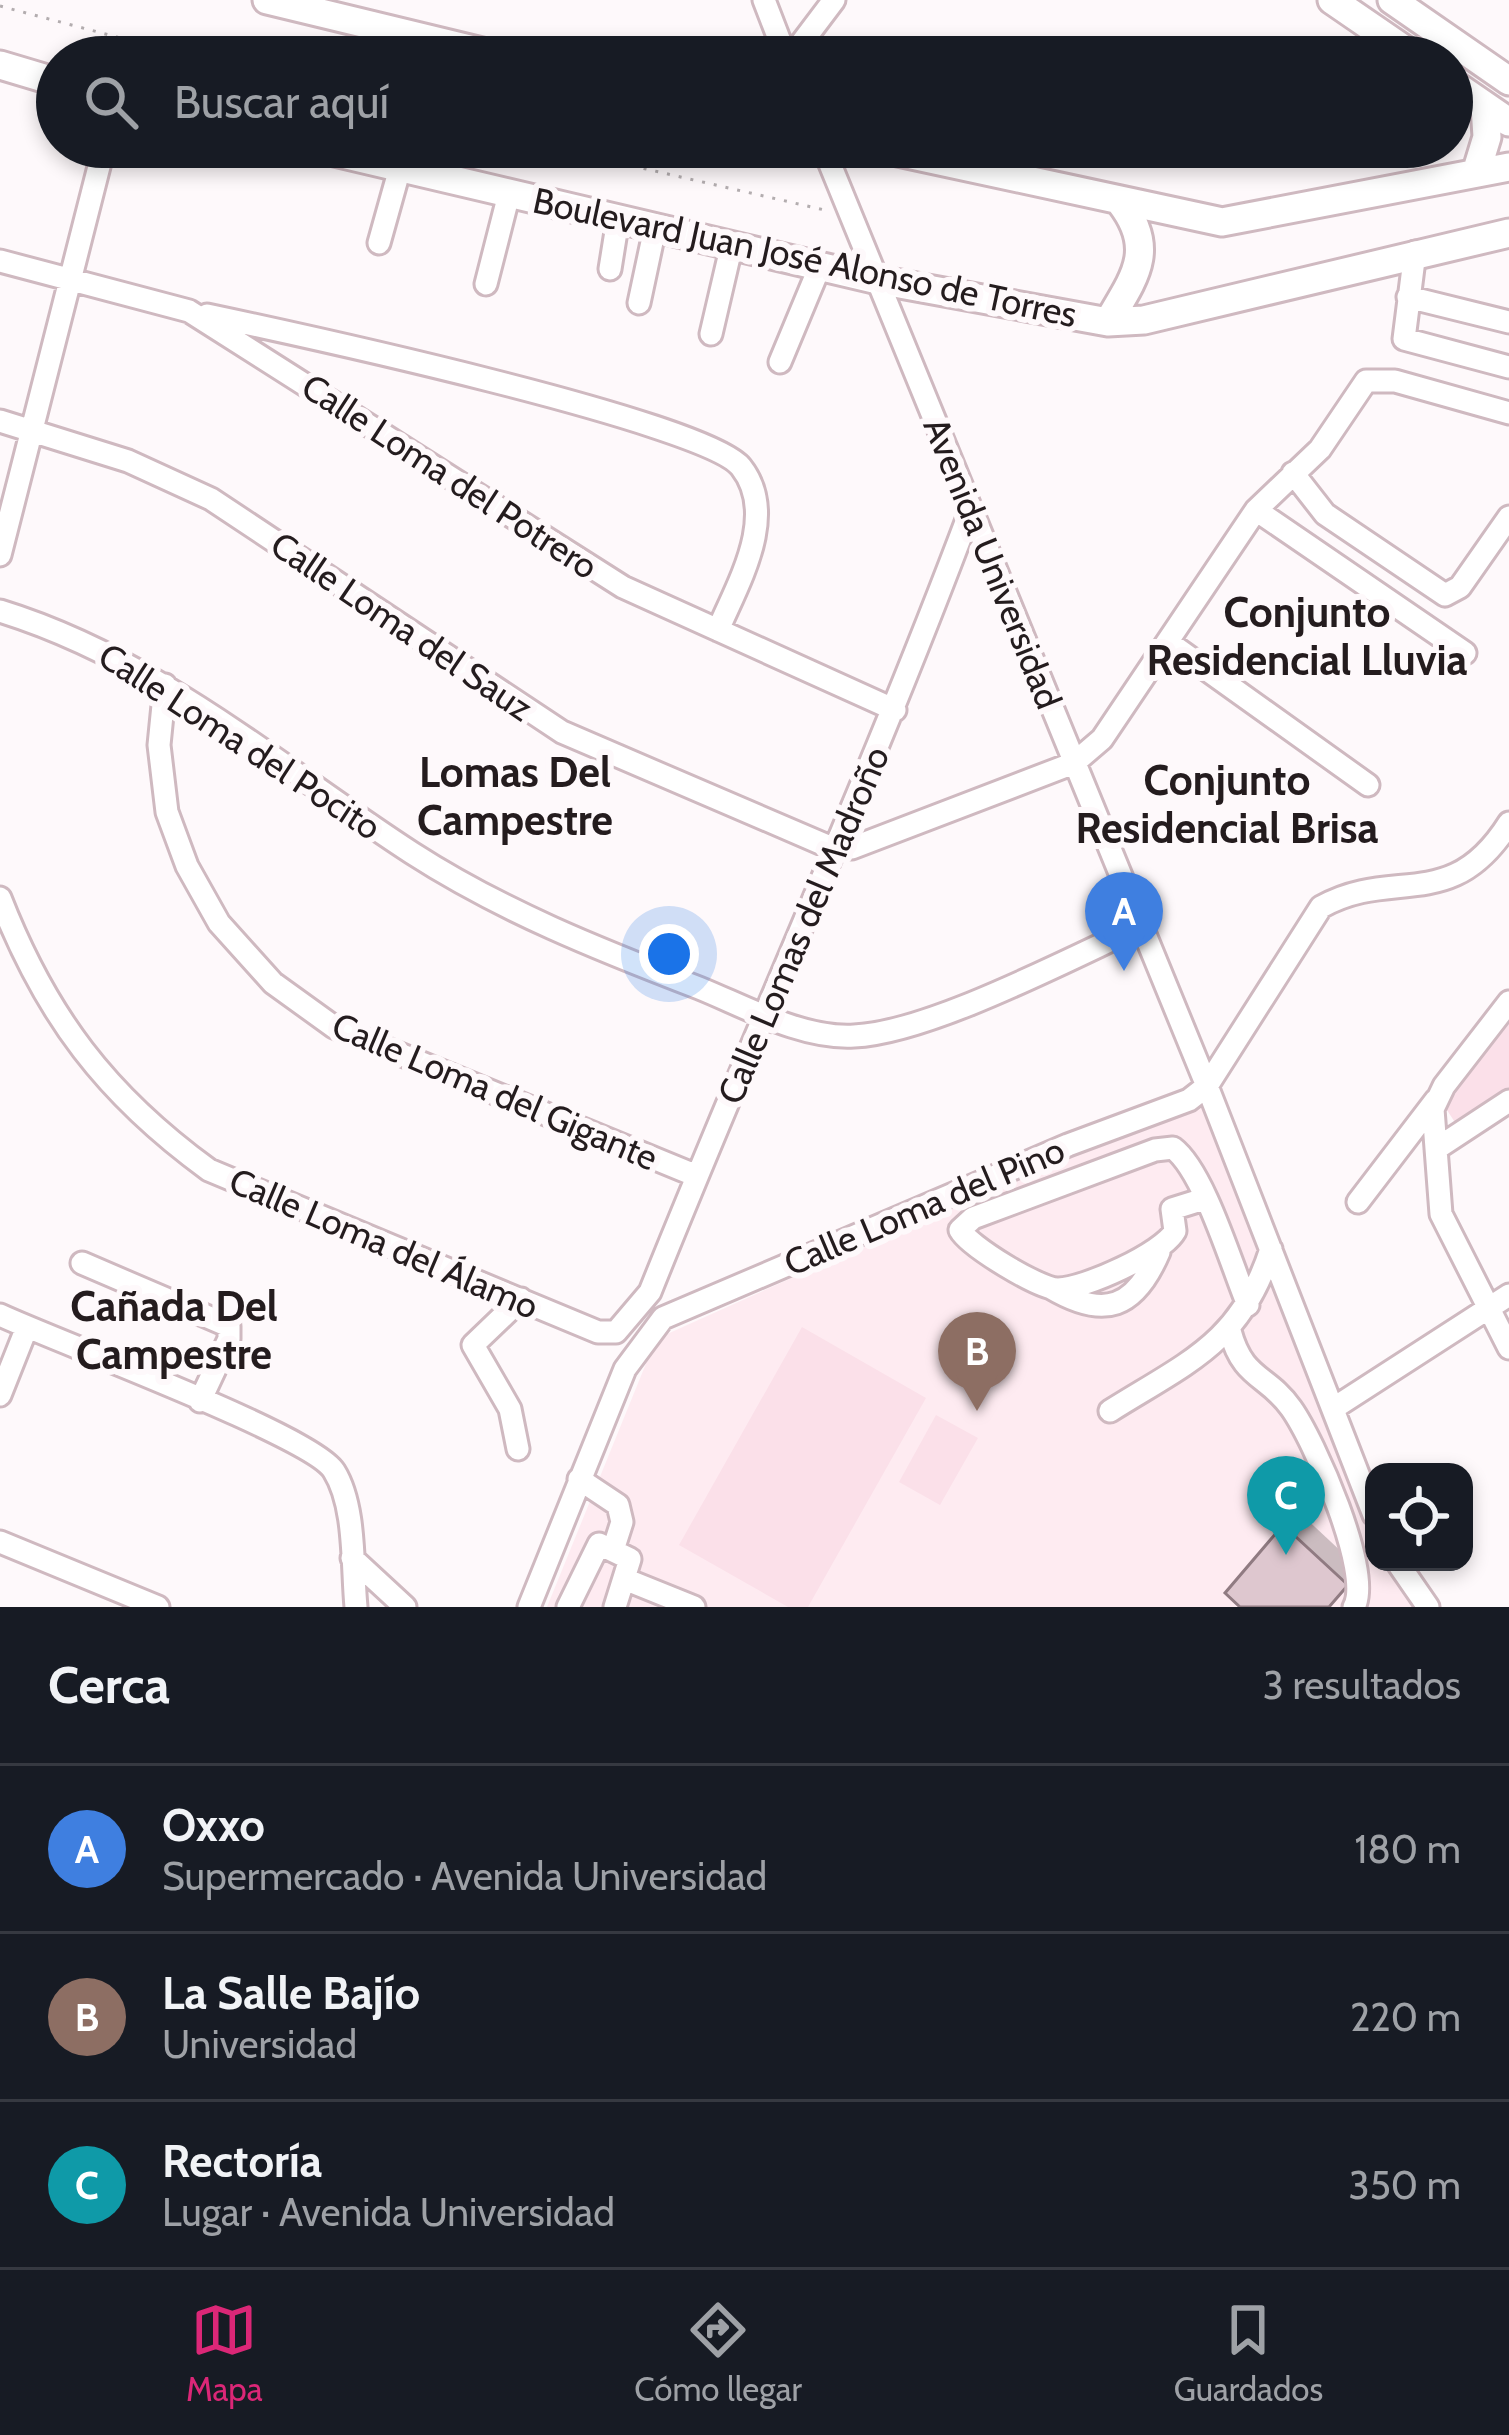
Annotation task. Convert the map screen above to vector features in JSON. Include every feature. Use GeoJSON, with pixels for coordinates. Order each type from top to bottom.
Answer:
{"type":"FeatureCollection","features":[{"type":"Feature","properties":{"kind":"main road"},"geometry":{"type":"LineString","coordinates":[[267,0],[416,36]]}},
{"type":"Feature","properties":{"kind":"main road"},"geometry":{"type":"LineString","coordinates":[[1332,0],[1384,36]]}},
{"type":"Feature","properties":{"kind":"main road"},"geometry":{"type":"LineString","coordinates":[[1392,0],[1444,36]]}},
{"type":"Feature","properties":{"kind":"main road"},"geometry":{"type":"LineString","coordinates":[[1473,56],[1509,81]]}},
{"type":"Feature","properties":{"kind":"main road"},"geometry":{"type":"LineString","coordinates":[[0,65],[36,76]]}},
{"type":"Feature","properties":{"kind":"main road"},"geometry":{"type":"LineString","coordinates":[[1473,98],[1509,122]]}},
{"type":"Feature","properties":{"kind":"main road"},"geometry":{"type":"LineString","coordinates":[[1476,172],[1487,137],[1485,106]]}},
{"type":"Feature","properties":{"kind":"main road"},"geometry":{"type":"LineString","coordinates":[[967,168],[1121,203],[1236,221],[1509,167]]}},
{"type":"Feature","properties":{"kind":"main road","name":"Boulevard Juan José Alonso de Torres"},"geometry":{"type":"LineString","coordinates":[[400,168],[878,280],[1108,322],[1144,320],[1509,233]]}},
{"type":"Feature","properties":{"kind":"main road"},"geometry":{"type":"LineString","coordinates":[[1108,322],[1142,263],[1138,235],[1121,203]]}},
{"type":"Feature","properties":{"kind":"street"},"geometry":{"type":"LineString","coordinates":[[764,0],[780,36]]}},
{"type":"Feature","properties":{"kind":"street"},"geometry":{"type":"LineString","coordinates":[[806,36],[834,0]]}},
{"type":"Feature","properties":{"kind":"street"},"geometry":{"type":"LineString","coordinates":[[0,555],[99,168]]}},
{"type":"Feature","properties":{"kind":"street"},"geometry":{"type":"LineString","coordinates":[[380,243],[400,168]]}},
{"type":"Feature","properties":{"kind":"street","name":"Avenida Universidad"},"geometry":{"type":"LineString","coordinates":[[831,168],[1207,1085],[1365,1491]]}},
{"type":"Feature","properties":{"kind":"street"},"geometry":{"type":"LineString","coordinates":[[486,284],[509,194]]}},
{"type":"Feature","properties":{"kind":"street"},"geometry":{"type":"LineString","coordinates":[[610,269],[618,219]]}},
{"type":"Feature","properties":{"kind":"street"},"geometry":{"type":"LineString","coordinates":[[639,303],[656,228]]}},
{"type":"Feature","properties":{"kind":"street"},"geometry":{"type":"LineString","coordinates":[[710,334],[732,244]]}},
{"type":"Feature","properties":{"kind":"street"},"geometry":{"type":"LineString","coordinates":[[1414,252],[1401,331],[1406,342],[1509,367]]}},
{"type":"Feature","properties":{"kind":"street","name":"Calle Loma del Potrero"},"geometry":{"type":"LineString","coordinates":[[0,260],[189,311],[622,586],[895,710]]}},
{"type":"Feature","properties":{"kind":"street"},"geometry":{"type":"LineString","coordinates":[[780,362],[820,266]]}},
{"type":"Feature","properties":{"kind":"street"},"geometry":{"type":"LineString","coordinates":[[1408,297],[1509,322]]}},
{"type":"Feature","properties":{"kind":"street"},"geometry":{"type":"LineString","coordinates":[[189,311],[640,421],[725,451],[753,489],[756,520],[753,544],[718,630]]}},
{"type":"Feature","properties":{"kind":"street"},"geometry":{"type":"LineString","coordinates":[[284,368],[288,350],[301,335]]}},
{"type":"Feature","properties":{"kind":"street"},"geometry":{"type":"LineString","coordinates":[[832,848],[864,845],[1074,763],[1102,739],[1256,510],[1320,448],[1361,386],[1372,379],[1509,413]]}},
{"type":"Feature","properties":{"kind":"street","name":"Calle Loma del Sauz"},"geometry":{"type":"LineString","coordinates":[[0,421],[128,461],[211,499],[562,732],[832,848]]}},
{"type":"Feature","properties":{"kind":"street"},"geometry":{"type":"LineString","coordinates":[[1293,473],[1325,514],[1444,595],[1460,587],[1509,517]]}},
{"type":"Feature","properties":{"kind":"street","name":"Calle Lomas del Madroño"},"geometry":{"type":"LineString","coordinates":[[616,1332],[650,1292],[832,848],[895,710],[971,509]]}},
{"type":"Feature","properties":{"kind":"street"},"geometry":{"type":"LineString","coordinates":[[1256,510],[1465,653]]}},
{"type":"Feature","properties":{"kind":"street","name":"Calle Loma del Pocito"},"geometry":{"type":"LineString","coordinates":[[0,611],[91,644],[165,685],[481,895],[828,1035],[877,1034],[922,1021],[1141,926]]}},
{"type":"Feature","properties":{"kind":"street"},"geometry":{"type":"LineString","coordinates":[[1168,642],[1368,785]]}},
{"type":"Feature","properties":{"kind":"street","name":"Calle Loma del Gigante"},"geometry":{"type":"LineString","coordinates":[[165,685],[159,745],[167,812],[187,866],[219,922],[273,983],[334,1027],[697,1176]]}},
{"type":"Feature","properties":{"kind":"street"},"geometry":{"type":"LineString","coordinates":[[1207,1085],[1321,907],[1342,898],[1442,882],[1484,856],[1509,823]]}},
{"type":"Feature","properties":{"kind":"street","name":"Calle Loma del Álamo"},"geometry":{"type":"LineString","coordinates":[[0,898],[30,975],[113,1090],[161,1136],[209,1170],[275,1202],[598,1333],[616,1332]]}},
{"type":"Feature","properties":{"kind":"street"},"geometry":{"type":"LineString","coordinates":[[1358,1202],[1509,1002]]}},
{"type":"Feature","properties":{"kind":"street","name":"Calle Loma del Pino"},"geometry":{"type":"LineString","coordinates":[[579,1479],[625,1369],[646,1335],[680,1309],[1189,1100],[1207,1085]]}},
{"type":"Feature","properties":{"kind":"street"},"geometry":{"type":"LineString","coordinates":[[1436,1100],[1441,1214],[1509,1348]]}},
{"type":"Feature","properties":{"kind":"street"},"geometry":{"type":"LineString","coordinates":[[1436,1149],[1509,1102]]}},
{"type":"Feature","properties":{"kind":"street"},"geometry":{"type":"LineString","coordinates":[[1204,1199],[1172,1209],[1175,1231],[1159,1252],[1144,1286],[1132,1298],[1094,1307],[963,1237],[964,1224],[1166,1147],[1180,1152],[1204,1199],[1248,1305]]}},
{"type":"Feature","properties":{"kind":"street"},"geometry":{"type":"LineString","coordinates":[[1110,1411],[1231,1331],[1248,1305],[1270,1249]]}},
{"type":"Feature","properties":{"kind":"street"},"geometry":{"type":"LineString","coordinates":[[1051,1288],[1063,1289],[1159,1252]]}},
{"type":"Feature","properties":{"kind":"street"},"geometry":{"type":"LineString","coordinates":[[82,1263],[229,1326],[229,1339],[200,1401]]}},
{"type":"Feature","properties":{"kind":"street"},"geometry":{"type":"LineString","coordinates":[[1334,1408],[1509,1295]]}},
{"type":"Feature","properties":{"kind":"street"},"geometry":{"type":"LineString","coordinates":[[518,1449],[510,1409],[473,1345],[521,1299]]}},
{"type":"Feature","properties":{"kind":"street"},"geometry":{"type":"LineString","coordinates":[[0,1315],[328,1462],[345,1502],[356,1607]]}},
{"type":"Feature","properties":{"kind":"street"},"geometry":{"type":"LineString","coordinates":[[0,1395],[27,1328]]}},
{"type":"Feature","properties":{"kind":"street"},"geometry":{"type":"LineString","coordinates":[[1231,1331],[1247,1372],[1281,1396],[1308,1434],[1353,1553],[1359,1579],[1354,1607]]}},
{"type":"Feature","properties":{"kind":"street"},"geometry":{"type":"LineString","coordinates":[[529,1607],[579,1479],[618,1505],[622,1522],[614,1547]]}},
{"type":"Feature","properties":{"kind":"street"},"geometry":{"type":"LineString","coordinates":[[0,1542],[158,1607]]}},
{"type":"Feature","properties":{"kind":"street"},"geometry":{"type":"LineString","coordinates":[[568,1607],[595,1546],[614,1547],[631,1559],[615,1607]]}},
{"type":"Feature","properties":{"kind":"street"},"geometry":{"type":"LineString","coordinates":[[352,1558],[405,1607]]}},
{"type":"Feature","properties":{"kind":"street"},"geometry":{"type":"LineString","coordinates":[[1403,1571],[1428,1607]]}},
{"type":"Feature","properties":{"kind":"street"},"geometry":{"type":"LineString","coordinates":[[627,1580],[694,1607]]}},
{"type":"Feature","properties":{"kind":"path"},"geometry":{"type":"LineString","coordinates":[[0,6],[113,36]]}},
{"type":"Feature","properties":{"kind":"path"},"geometry":{"type":"LineString","coordinates":[[641,168],[850,216]]}},
{"type":"Feature","properties":{"kind":"shaded area"},"geometry":{"type":"Polygon","coordinates":[[[1509,1013],[1509,1094],[1456,1124],[1445,1107],[1509,1013]]]}},
{"type":"Feature","properties":{"kind":"shaded area"},"geometry":{"type":"Polygon","coordinates":[[[1205,1092],[1365,1509],[1365,1571],[1402,1571],[1428,1607],[547,1607],[656,1339],[1205,1092]]]}},
{"type":"Feature","properties":{"kind":"shaded area"},"geometry":{"type":"Polygon","coordinates":[[[802,1327],[926,1398],[808,1607],[788,1607],[679,1545],[802,1327]]]}},
{"type":"Feature","properties":{"kind":"shaded area"},"geometry":{"type":"Polygon","coordinates":[[[936,1415],[978,1438],[940,1505],[899,1482],[936,1415]]]}},
{"type":"Feature","properties":{"kind":"building"},"geometry":{"type":"Polygon","coordinates":[[[1283,1525],[1348,1585],[1329,1607],[1240,1607],[1225,1593],[1283,1525]]]}},
{"type":"Feature","properties":{"kind":"place","name":"Oxxo"},"geometry":{"type":"Point","coordinates":[1124,971]}},
{"type":"Feature","properties":{"kind":"place","name":"La Salle Bajío"},"geometry":{"type":"Point","coordinates":[977,1411]}},
{"type":"Feature","properties":{"kind":"place","name":"Rectoría"},"geometry":{"type":"Point","coordinates":[1286,1555]}},
{"type":"Feature","properties":{"kind":"district","name":"Conjunto Residencial Lluvia"},"geometry":{"type":"Point","coordinates":[1307,636]}},
{"type":"Feature","properties":{"kind":"district","name":"Lomas Del Campestre"},"geometry":{"type":"Point","coordinates":[515,796]}},
{"type":"Feature","properties":{"kind":"district","name":"Conjunto Residencial Brisa"},"geometry":{"type":"Point","coordinates":[1227,804]}},
{"type":"Feature","properties":{"kind":"district","name":"Cañada Del Campestre"},"geometry":{"type":"Point","coordinates":[174,1330]}}]}
